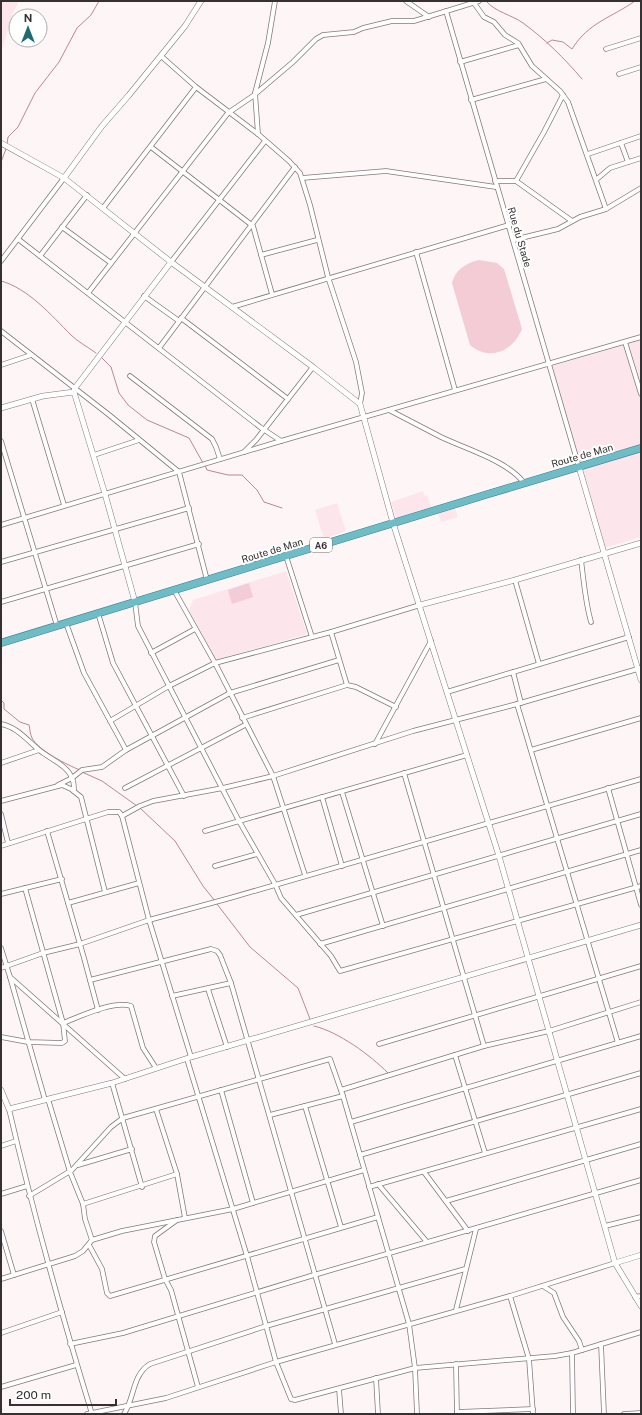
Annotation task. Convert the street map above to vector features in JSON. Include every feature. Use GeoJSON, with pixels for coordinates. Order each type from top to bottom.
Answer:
{"type":"FeatureCollection","features":[{"type":"Feature","properties":{"kind":"highway","name":"Route de Man"},"geometry":{"type":"LineString","coordinates":[[1,644],[98,613],[641,448]]}},
{"type":"Feature","properties":{"kind":"street"},"geometry":{"type":"LineString","coordinates":[[1,261],[102,126],[185,26],[201,1]]}},
{"type":"Feature","properties":{"kind":"street"},"geometry":{"type":"LineString","coordinates":[[258,134],[255,93],[268,43],[275,1]]}},
{"type":"Feature","properties":{"kind":"street"},"geometry":{"type":"LineString","coordinates":[[406,1],[429,17]]}},
{"type":"Feature","properties":{"kind":"street"},"geometry":{"type":"LineString","coordinates":[[88,293],[228,112],[255,93],[293,62],[316,39],[323,35],[348,34],[376,24],[392,21],[414,21],[476,2],[484,17],[494,22],[505,35],[519,45],[532,66],[563,95],[568,102],[588,154],[606,209]]}},
{"type":"Feature","properties":{"kind":"street","name":"Rue du Stade"},"geometry":{"type":"LineString","coordinates":[[446,11],[579,467]]}},
{"type":"Feature","properties":{"kind":"street"},"geometry":{"type":"LineString","coordinates":[[606,49],[641,38]]}},
{"type":"Feature","properties":{"kind":"street"},"geometry":{"type":"LineString","coordinates":[[460,62],[519,45]]}},
{"type":"Feature","properties":{"kind":"street"},"geometry":{"type":"LineString","coordinates":[[161,56],[196,87],[258,134],[295,167],[302,178],[317,240],[356,362],[362,393],[360,404],[393,523],[498,856],[578,1128],[615,1263],[641,1306]]}},
{"type":"Feature","properties":{"kind":"street"},"geometry":{"type":"LineString","coordinates":[[619,74],[641,67]]}},
{"type":"Feature","properties":{"kind":"street"},"geometry":{"type":"LineString","coordinates":[[471,100],[546,79]]}},
{"type":"Feature","properties":{"kind":"street"},"geometry":{"type":"LineString","coordinates":[[103,208],[196,87]]}},
{"type":"Feature","properties":{"kind":"street"},"geometry":{"type":"LineString","coordinates":[[516,181],[563,95]]}},
{"type":"Feature","properties":{"kind":"street"},"geometry":{"type":"LineString","coordinates":[[588,154],[641,136]]}},
{"type":"Feature","properties":{"kind":"street"},"geometry":{"type":"LineString","coordinates":[[1,408],[32,399],[74,390],[144,295],[265,141]]}},
{"type":"Feature","properties":{"kind":"street"},"geometry":{"type":"LineString","coordinates":[[1,143],[64,178],[171,262],[313,367],[360,404]]}},
{"type":"Feature","properties":{"kind":"street"},"geometry":{"type":"LineString","coordinates":[[621,143],[628,162]]}},
{"type":"Feature","properties":{"kind":"street"},"geometry":{"type":"LineString","coordinates":[[151,147],[253,226],[272,294]]}},
{"type":"Feature","properties":{"kind":"street"},"geometry":{"type":"LineString","coordinates":[[596,179],[610,168],[641,158]]}},
{"type":"Feature","properties":{"kind":"street"},"geometry":{"type":"LineString","coordinates":[[159,348],[253,226],[295,167]]}},
{"type":"Feature","properties":{"kind":"street"},"geometry":{"type":"LineString","coordinates":[[302,178],[386,171],[496,186]]}},
{"type":"Feature","properties":{"kind":"street"},"geometry":{"type":"LineString","coordinates":[[495,181],[516,181],[572,221]]}},
{"type":"Feature","properties":{"kind":"street"},"geometry":{"type":"LineString","coordinates":[[513,240],[558,229],[572,221],[606,209],[641,188]]}},
{"type":"Feature","properties":{"kind":"street"},"geometry":{"type":"LineString","coordinates":[[40,256],[87,195]]}},
{"type":"Feature","properties":{"kind":"street"},"geometry":{"type":"LineString","coordinates":[[232,307],[328,277],[509,225]]}},
{"type":"Feature","properties":{"kind":"street"},"geometry":{"type":"LineString","coordinates":[[62,227],[112,263]]}},
{"type":"Feature","properties":{"kind":"street"},"geometry":{"type":"LineString","coordinates":[[18,239],[281,441]]}},
{"type":"Feature","properties":{"kind":"street"},"geometry":{"type":"LineString","coordinates":[[261,255],[317,240]]}},
{"type":"Feature","properties":{"kind":"street"},"geometry":{"type":"LineString","coordinates":[[416,252],[455,390]]}},
{"type":"Feature","properties":{"kind":"street"},"geometry":{"type":"LineString","coordinates":[[144,295],[288,399]]}},
{"type":"Feature","properties":{"kind":"street"},"geometry":{"type":"LineString","coordinates":[[1,332],[166,460],[179,472],[199,544],[207,580]]}},
{"type":"Feature","properties":{"kind":"street"},"geometry":{"type":"LineString","coordinates":[[1,525],[389,409],[641,337]]}},
{"type":"Feature","properties":{"kind":"street"},"geometry":{"type":"LineString","coordinates":[[625,342],[641,394]]}},
{"type":"Feature","properties":{"kind":"street"},"geometry":{"type":"LineString","coordinates":[[1,365],[31,355]]}},
{"type":"Feature","properties":{"kind":"street"},"geometry":{"type":"LineString","coordinates":[[243,453],[256,440],[313,367]]}},
{"type":"Feature","properties":{"kind":"street"},"geometry":{"type":"LineString","coordinates":[[130,376],[212,439],[220,459]]}},
{"type":"Feature","properties":{"kind":"street"},"geometry":{"type":"LineString","coordinates":[[74,390],[125,564],[135,602],[136,623],[168,686],[202,747],[239,821],[275,884],[280,898],[332,956],[339,970],[342,972],[641,886]]}},
{"type":"Feature","properties":{"kind":"street"},"geometry":{"type":"LineString","coordinates":[[32,399],[64,505]]}},
{"type":"Feature","properties":{"kind":"street"},"geometry":{"type":"LineString","coordinates":[[389,409],[439,436],[503,465],[518,475],[524,483]]}},
{"type":"Feature","properties":{"kind":"street"},"geometry":{"type":"LineString","coordinates":[[1,440],[57,626]]}},
{"type":"Feature","properties":{"kind":"street"},"geometry":{"type":"LineString","coordinates":[[94,455],[139,440]]}},
{"type":"Feature","properties":{"kind":"street"},"geometry":{"type":"LineString","coordinates":[[579,467],[603,554],[639,668],[641,680]]}},
{"type":"Feature","properties":{"kind":"street"},"geometry":{"type":"LineString","coordinates":[[1,562],[189,508]]}},
{"type":"Feature","properties":{"kind":"street"},"geometry":{"type":"LineString","coordinates":[[110,721],[168,686],[214,662],[331,632],[420,605],[515,580],[641,543]]}},
{"type":"Feature","properties":{"kind":"street"},"geometry":{"type":"LineString","coordinates":[[1,602],[125,564],[199,544]]}},
{"type":"Feature","properties":{"kind":"street"},"geometry":{"type":"LineString","coordinates":[[286,556],[312,637]]}},
{"type":"Feature","properties":{"kind":"street"},"geometry":{"type":"LineString","coordinates":[[581,560],[584,592],[591,622]]}},
{"type":"Feature","properties":{"kind":"street"},"geometry":{"type":"LineString","coordinates":[[515,580],[539,664]]}},
{"type":"Feature","properties":{"kind":"street"},"geometry":{"type":"LineString","coordinates":[[174,590],[214,662],[245,725],[273,776],[305,875]]}},
{"type":"Feature","properties":{"kind":"street"},"geometry":{"type":"LineString","coordinates":[[98,613],[113,663],[184,796]]}},
{"type":"Feature","properties":{"kind":"street"},"geometry":{"type":"LineString","coordinates":[[66,624],[84,673],[126,750]]}},
{"type":"Feature","properties":{"kind":"street"},"geometry":{"type":"LineString","coordinates":[[151,653],[195,629]]}},
{"type":"Feature","properties":{"kind":"street"},"geometry":{"type":"LineString","coordinates":[[331,632],[347,685]]}},
{"type":"Feature","properties":{"kind":"street"},"geometry":{"type":"LineString","coordinates":[[447,692],[629,638]]}},
{"type":"Feature","properties":{"kind":"street"},"geometry":{"type":"LineString","coordinates":[[374,745],[431,641]]}},
{"type":"Feature","properties":{"kind":"street"},"geometry":{"type":"LineString","coordinates":[[1,801],[58,785],[72,778],[82,770],[102,767],[126,750],[230,693],[339,660]]}},
{"type":"Feature","properties":{"kind":"street"},"geometry":{"type":"LineString","coordinates":[[122,816],[153,801],[184,796],[273,776],[374,745],[406,733],[519,704],[639,668]]}},
{"type":"Feature","properties":{"kind":"street"},"geometry":{"type":"LineString","coordinates":[[513,672],[519,704],[531,750],[618,1043]]}},
{"type":"Feature","properties":{"kind":"street"},"geometry":{"type":"LineString","coordinates":[[242,718],[347,685],[356,687],[396,707]]}},
{"type":"Feature","properties":{"kind":"street"},"geometry":{"type":"LineString","coordinates":[[531,750],[641,718]]}},
{"type":"Feature","properties":{"kind":"street"},"geometry":{"type":"LineString","coordinates":[[1,724],[7,725],[19,733],[63,767],[72,778],[74,791]]}},
{"type":"Feature","properties":{"kind":"street"},"geometry":{"type":"LineString","coordinates":[[125,788],[245,725]]}},
{"type":"Feature","properties":{"kind":"street"},"geometry":{"type":"LineString","coordinates":[[1,763],[40,750]]}},
{"type":"Feature","properties":{"kind":"street"},"geometry":{"type":"LineString","coordinates":[[205,830],[467,755]]}},
{"type":"Feature","properties":{"kind":"street"},"geometry":{"type":"LineString","coordinates":[[404,773],[476,1014],[484,1046]]}},
{"type":"Feature","properties":{"kind":"street"},"geometry":{"type":"LineString","coordinates":[[1,968],[43,952],[80,944],[149,920],[230,898],[305,875],[363,860],[641,779]]}},
{"type":"Feature","properties":{"kind":"street"},"geometry":{"type":"LineString","coordinates":[[58,785],[65,785],[81,797],[105,892]]}},
{"type":"Feature","properties":{"kind":"street"},"geometry":{"type":"LineString","coordinates":[[608,788],[641,905]]}},
{"type":"Feature","properties":{"kind":"street"},"geometry":{"type":"LineString","coordinates":[[342,792],[383,926]]}},
{"type":"Feature","properties":{"kind":"street"},"geometry":{"type":"LineString","coordinates":[[322,797],[342,866]]}},
{"type":"Feature","properties":{"kind":"street"},"geometry":{"type":"LineString","coordinates":[[1,846],[115,811],[119,812],[122,816],[139,884],[189,1058],[198,1097],[258,1293],[276,1362],[291,1399],[295,1400],[416,1368],[529,1359],[572,1353],[641,1332]]}},
{"type":"Feature","properties":{"kind":"street"},"geometry":{"type":"LineString","coordinates":[[1,814],[8,843]]}},
{"type":"Feature","properties":{"kind":"street"},"geometry":{"type":"LineString","coordinates":[[296,915],[641,814]]}},
{"type":"Feature","properties":{"kind":"street"},"geometry":{"type":"LineString","coordinates":[[47,831],[62,879],[98,1010]]}},
{"type":"Feature","properties":{"kind":"street"},"geometry":{"type":"LineString","coordinates":[[320,944],[641,850]]}},
{"type":"Feature","properties":{"kind":"street"},"geometry":{"type":"LineString","coordinates":[[215,866],[257,854]]}},
{"type":"Feature","properties":{"kind":"street"},"geometry":{"type":"LineString","coordinates":[[1,894],[62,879]]}},
{"type":"Feature","properties":{"kind":"street"},"geometry":{"type":"LineString","coordinates":[[68,903],[139,884]]}},
{"type":"Feature","properties":{"kind":"street"},"geometry":{"type":"LineString","coordinates":[[1,1037],[28,1042],[64,1043],[63,1023],[25,888]]}},
{"type":"Feature","properties":{"kind":"street"},"geometry":{"type":"LineString","coordinates":[[9,1109],[112,1083],[248,1040],[641,925]]}},
{"type":"Feature","properties":{"kind":"street"},"geometry":{"type":"LineString","coordinates":[[1,948],[46,1100],[82,1204],[86,1224],[92,1240]]}},
{"type":"Feature","properties":{"kind":"street"},"geometry":{"type":"LineString","coordinates":[[90,980],[211,949],[217,951],[220,955],[231,983],[248,1040],[270,1115],[290,1192],[335,1344]]}},
{"type":"Feature","properties":{"kind":"street"},"geometry":{"type":"LineString","coordinates":[[379,1044],[641,966]]}},
{"type":"Feature","properties":{"kind":"street"},"geometry":{"type":"LineString","coordinates":[[10,977],[125,1079]]}},
{"type":"Feature","properties":{"kind":"street"},"geometry":{"type":"LineString","coordinates":[[172,996],[231,983]]}},
{"type":"Feature","properties":{"kind":"street"},"geometry":{"type":"LineString","coordinates":[[208,988],[227,1047]]}},
{"type":"Feature","properties":{"kind":"street"},"geometry":{"type":"LineString","coordinates":[[341,1090],[484,1046],[549,1031],[641,1002]]}},
{"type":"Feature","properties":{"kind":"street"},"geometry":{"type":"LineString","coordinates":[[63,1023],[98,1010],[126,1004],[131,1006],[143,1048],[156,1068]]}},
{"type":"Feature","properties":{"kind":"street"},"geometry":{"type":"LineString","coordinates":[[351,1122],[558,1062],[641,1036]]}},
{"type":"Feature","properties":{"kind":"street"},"geometry":{"type":"LineString","coordinates":[[455,1055],[485,1153]]}},
{"type":"Feature","properties":{"kind":"street"},"geometry":{"type":"LineString","coordinates":[[29,1196],[70,1172],[111,1127],[123,1118],[330,1059],[351,1122],[409,1324],[416,1368],[417,1414]]}},
{"type":"Feature","properties":{"kind":"street"},"geometry":{"type":"LineString","coordinates":[[360,1156],[641,1073]]}},
{"type":"Feature","properties":{"kind":"street"},"geometry":{"type":"LineString","coordinates":[[112,1083],[142,1187]]}},
{"type":"Feature","properties":{"kind":"street"},"geometry":{"type":"LineString","coordinates":[[1,1090],[9,1109],[29,1196],[76,1365],[92,1413]]}},
{"type":"Feature","properties":{"kind":"street"},"geometry":{"type":"LineString","coordinates":[[221,1090],[253,1203]]}},
{"type":"Feature","properties":{"kind":"street"},"geometry":{"type":"LineString","coordinates":[[270,1115],[343,1096]]}},
{"type":"Feature","properties":{"kind":"street"},"geometry":{"type":"LineString","coordinates":[[305,1106],[341,1227]]}},
{"type":"Feature","properties":{"kind":"street"},"geometry":{"type":"LineString","coordinates":[[156,1109],[177,1174],[185,1218]]}},
{"type":"Feature","properties":{"kind":"street"},"geometry":{"type":"LineString","coordinates":[[369,1187],[641,1109]]}},
{"type":"Feature","properties":{"kind":"street"},"geometry":{"type":"LineString","coordinates":[[1,1146],[16,1141]]}},
{"type":"Feature","properties":{"kind":"street"},"geometry":{"type":"LineString","coordinates":[[446,1201],[641,1144]]}},
{"type":"Feature","properties":{"kind":"street"},"geometry":{"type":"LineString","coordinates":[[77,1165],[132,1149]]}},
{"type":"Feature","properties":{"kind":"street"},"geometry":{"type":"LineString","coordinates":[[1,1279],[75,1256],[89,1245],[92,1240],[135,1228],[232,1209],[364,1170]]}},
{"type":"Feature","properties":{"kind":"street"},"geometry":{"type":"LineString","coordinates":[[424,1172],[468,1231]]}},
{"type":"Feature","properties":{"kind":"street"},"geometry":{"type":"LineString","coordinates":[[82,1204],[142,1187],[177,1174]]}},
{"type":"Feature","properties":{"kind":"street"},"geometry":{"type":"LineString","coordinates":[[70,1344],[115,1335],[314,1275],[641,1180]]}},
{"type":"Feature","properties":{"kind":"street"},"geometry":{"type":"LineString","coordinates":[[378,1184],[427,1242]]}},
{"type":"Feature","properties":{"kind":"street"},"geometry":{"type":"LineString","coordinates":[[1,1194],[27,1186]]}},
{"type":"Feature","properties":{"kind":"street"},"geometry":{"type":"LineString","coordinates":[[89,1245],[102,1269],[108,1295],[378,1217]]}},
{"type":"Feature","properties":{"kind":"street"},"geometry":{"type":"LineString","coordinates":[[605,1226],[641,1217]]}},
{"type":"Feature","properties":{"kind":"street"},"geometry":{"type":"LineString","coordinates":[[177,1219],[155,1236],[154,1239],[165,1279],[171,1290],[198,1387]]}},
{"type":"Feature","properties":{"kind":"street"},"geometry":{"type":"LineString","coordinates":[[456,1310],[476,1229]]}},
{"type":"Feature","properties":{"kind":"street"},"geometry":{"type":"LineString","coordinates":[[1,1231],[14,1275]]}},
{"type":"Feature","properties":{"kind":"street"},"geometry":{"type":"LineString","coordinates":[[87,1414],[166,1398],[335,1344],[510,1296],[641,1255]]}},
{"type":"Feature","properties":{"kind":"street"},"geometry":{"type":"LineString","coordinates":[[124,1414],[129,1406],[134,1384],[143,1368],[150,1364],[266,1326],[465,1269]]}},
{"type":"Feature","properties":{"kind":"street"},"geometry":{"type":"LineString","coordinates":[[543,1286],[554,1293],[563,1317],[579,1341],[582,1350]]}},
{"type":"Feature","properties":{"kind":"street"},"geometry":{"type":"LineString","coordinates":[[510,1296],[529,1359],[533,1414]]}},
{"type":"Feature","properties":{"kind":"street"},"geometry":{"type":"LineString","coordinates":[[635,1297],[641,1296]]}},
{"type":"Feature","properties":{"kind":"street"},"geometry":{"type":"LineString","coordinates":[[1,1333],[62,1312]]}},
{"type":"Feature","properties":{"kind":"street"},"geometry":{"type":"LineString","coordinates":[[601,1344],[604,1414]]}},
{"type":"Feature","properties":{"kind":"street"},"geometry":{"type":"LineString","coordinates":[[572,1353],[573,1414]]}},
{"type":"Feature","properties":{"kind":"street"},"geometry":{"type":"LineString","coordinates":[[456,1364],[457,1413],[533,1409]]}},
{"type":"Feature","properties":{"kind":"street"},"geometry":{"type":"LineString","coordinates":[[1,1387],[76,1365]]}},
{"type":"Feature","properties":{"kind":"street"},"geometry":{"type":"LineString","coordinates":[[376,1378],[378,1414]]}},
{"type":"Feature","properties":{"kind":"street"},"geometry":{"type":"LineString","coordinates":[[339,1389],[341,1414]]}},
{"type":"Feature","properties":{"kind":"street"},"geometry":{"type":"LineString","coordinates":[[624,1414],[641,1413]]}},
{"type":"Feature","properties":{"kind":"shaded area"},"geometry":{"type":"Polygon","coordinates":[[[1,1],[19,1],[16,8],[8,8],[8,29],[1,52],[1,1]]]}},
{"type":"Feature","properties":{"kind":"shaded area"},"geometry":{"type":"Polygon","coordinates":[[[479,260],[497,263],[504,269],[522,329],[513,343],[500,352],[485,353],[470,345],[452,283],[453,278],[458,271],[470,263],[479,260]]]}},
{"type":"Feature","properties":{"kind":"shaded area"},"geometry":{"type":"Polygon","coordinates":[[[641,340],[641,537],[604,548],[552,366],[641,340]]]}},
{"type":"Feature","properties":{"kind":"shaded area"},"geometry":{"type":"Polygon","coordinates":[[[423,491],[424,496],[427,495],[431,507],[396,518],[391,502],[423,491]]]}},
{"type":"Feature","properties":{"kind":"shaded area"},"geometry":{"type":"Polygon","coordinates":[[[337,503],[346,531],[324,539],[315,510],[337,503]]]}},
{"type":"Feature","properties":{"kind":"shaded area"},"geometry":{"type":"Polygon","coordinates":[[[455,508],[458,517],[441,522],[438,512],[455,508]]]}},
{"type":"Feature","properties":{"kind":"shaded area"},"geometry":{"type":"Polygon","coordinates":[[[286,571],[307,634],[216,660],[189,610],[193,600],[286,571]]]}},
{"type":"Feature","properties":{"kind":"shaded area"},"geometry":{"type":"Polygon","coordinates":[[[249,583],[253,597],[232,604],[228,590],[249,583]]]}},
{"type":"Feature","properties":{"kind":"waterway"},"geometry":{"type":"LineString","coordinates":[[7,144],[8,137],[18,127],[35,93],[59,62],[77,28],[91,15],[99,1]]}},
{"type":"Feature","properties":{"kind":"waterway"},"geometry":{"type":"LineString","coordinates":[[486,1],[494,8],[519,20],[531,29],[569,64],[582,79]]}},
{"type":"Feature","properties":{"kind":"waterway"},"geometry":{"type":"LineString","coordinates":[[547,43],[552,40],[563,42],[572,49],[593,26],[635,1]]}},
{"type":"Feature","properties":{"kind":"waterway"},"geometry":{"type":"LineString","coordinates":[[1,162],[6,149]]}},
{"type":"Feature","properties":{"kind":"waterway"},"geometry":{"type":"LineString","coordinates":[[1,281],[30,296],[48,311],[74,338],[96,353]]}},
{"type":"Feature","properties":{"kind":"waterway"},"geometry":{"type":"LineString","coordinates":[[101,357],[111,367],[119,393],[128,405],[147,420],[189,438],[203,463]]}},
{"type":"Feature","properties":{"kind":"waterway"},"geometry":{"type":"LineString","coordinates":[[205,465],[207,470],[228,475],[242,475],[257,490],[264,502],[282,508]]}},
{"type":"Feature","properties":{"kind":"waterway"},"geometry":{"type":"LineString","coordinates":[[1,700],[4,703],[4,709],[20,722],[29,725],[30,733],[35,743],[46,752],[80,770]]}},
{"type":"Feature","properties":{"kind":"waterway"},"geometry":{"type":"LineString","coordinates":[[82,772],[102,781],[137,806]]}},
{"type":"Feature","properties":{"kind":"waterway"},"geometry":{"type":"LineString","coordinates":[[140,808],[175,841],[203,886],[215,901]]}},
{"type":"Feature","properties":{"kind":"waterway"},"geometry":{"type":"LineString","coordinates":[[217,904],[250,947],[298,988],[310,1019]]}},
{"type":"Feature","properties":{"kind":"waterway"},"geometry":{"type":"LineString","coordinates":[[314,1026],[334,1033],[354,1045],[388,1073]]}}]}
